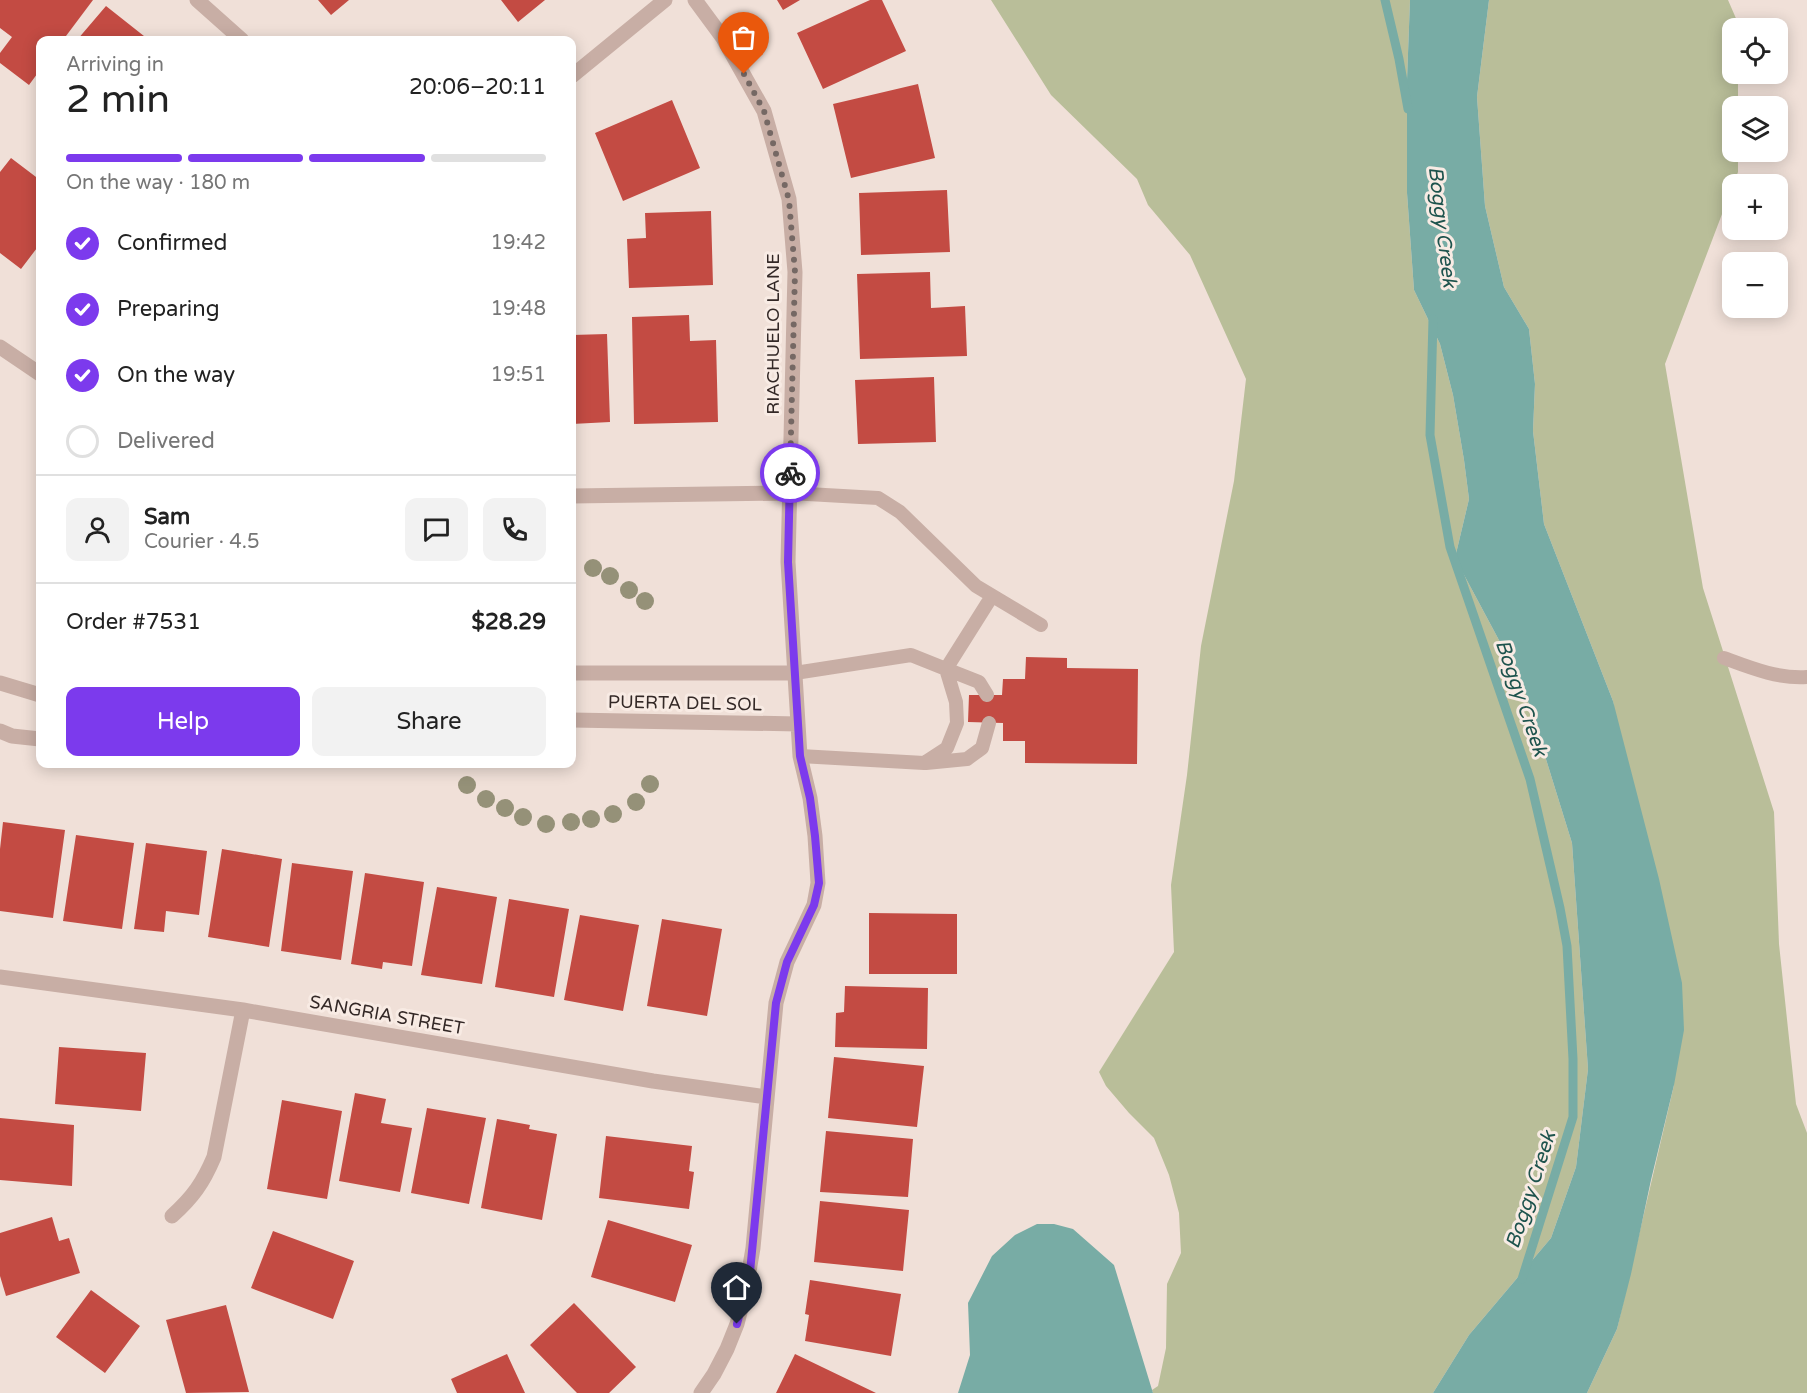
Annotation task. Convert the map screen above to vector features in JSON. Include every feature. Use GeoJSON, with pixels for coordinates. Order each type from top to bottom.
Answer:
{"type":"FeatureCollection","features":[{"type":"Feature","properties":{"kind":"street"},"geometry":{"type":"LineString","coordinates":[[197,0],[238,36]]}},
{"type":"Feature","properties":{"kind":"street"},"geometry":{"type":"LineString","coordinates":[[576,73],[665,0]]}},
{"type":"Feature","properties":{"kind":"street","name":"RIACHUELO LANE"},"geometry":{"type":"LineString","coordinates":[[694,0],[723,38],[764,111],[789,200],[795,272],[788,562],[800,756],[810,798],[819,883],[814,905],[780,982],[767,1097]]}},
{"type":"Feature","properties":{"kind":"street"},"geometry":{"type":"LineString","coordinates":[[0,347],[36,371]]}},
{"type":"Feature","properties":{"kind":"street"},"geometry":{"type":"LineString","coordinates":[[576,496],[790,494]]}},
{"type":"Feature","properties":{"kind":"street","name":"PUERTA DEL SOL"},"geometry":{"type":"LineString","coordinates":[[576,673],[795,673]]}},
{"type":"Feature","properties":{"kind":"street"},"geometry":{"type":"LineString","coordinates":[[0,683],[36,694]]}},
{"type":"Feature","properties":{"kind":"street","name":"PUERTA DEL SOL"},"geometry":{"type":"LineString","coordinates":[[576,720],[798,724]]}},
{"type":"Feature","properties":{"kind":"street"},"geometry":{"type":"LineString","coordinates":[[0,731],[12,736],[36,739]]}},
{"type":"Feature","properties":{"kind":"street","name":"SANGRIA STREET"},"geometry":{"type":"LineString","coordinates":[[0,976],[243,1010],[642,1079],[767,1097]]}},
{"type":"Feature","properties":{"kind":"street"},"geometry":{"type":"LineString","coordinates":[[172,1216],[192,1197],[205,1179],[214,1157],[243,1010]]}},
{"type":"Feature","properties":{"kind":"street"},"geometry":{"type":"LineString","coordinates":[[701,1393],[727,1349],[737,1324],[746,1289],[753,1248],[767,1097]]}},
{"type":"Feature","properties":{"kind":"lane"},"geometry":{"type":"LineString","coordinates":[[790,494],[878,498],[900,512],[976,586],[1041,625]]}},
{"type":"Feature","properties":{"kind":"lane"},"geometry":{"type":"LineString","coordinates":[[945,669],[992,596]]}},
{"type":"Feature","properties":{"kind":"lane"},"geometry":{"type":"LineString","coordinates":[[795,673],[911,655],[980,682],[987,695]]}},
{"type":"Feature","properties":{"kind":"lane"},"geometry":{"type":"LineString","coordinates":[[1724,658],[1760,672],[1794,678],[1807,677]]}},
{"type":"Feature","properties":{"kind":"lane"},"geometry":{"type":"LineString","coordinates":[[924,763],[947,748],[957,723],[956,702],[945,669]]}},
{"type":"Feature","properties":{"kind":"lane"},"geometry":{"type":"LineString","coordinates":[[800,756],[924,763],[967,759],[982,748],[989,723]]}},
{"type":"Feature","properties":{"kind":"green space"},"geometry":{"type":"Polygon","coordinates":[[[991,0],[1410,0],[1407,193],[1414,290],[1440,344],[1453,395],[1464,460],[1469,499],[1455,558],[1523,685],[1572,843],[1588,1069],[1576,1167],[1551,1238],[1469,1335],[1433,1393],[1153,1393],[1152,1390],[1158,1386],[1166,1348],[1167,1284],[1181,1253],[1179,1213],[1169,1175],[1154,1138],[1106,1086],[1099,1072],[1174,952],[1171,885],[1187,775],[1201,646],[1234,481],[1246,379],[1190,255],[1148,205],[1137,179],[1051,95],[991,0]]]}},
{"type":"Feature","properties":{"kind":"green space"},"geometry":{"type":"Polygon","coordinates":[[[1489,0],[1728,0],[1736,18],[1722,18],[1722,84],[1738,84],[1738,96],[1722,96],[1722,162],[1738,162],[1738,172],[1737,174],[1722,174],[1722,214],[1665,364],[1703,588],[1774,812],[1779,944],[1796,1104],[1807,1133],[1807,1393],[1587,1393],[1617,1329],[1674,1085],[1613,701],[1544,524],[1533,431],[1535,384],[1529,329],[1504,287],[1485,206],[1477,97],[1489,0]]]}},
{"type":"Feature","properties":{"kind":"water"},"geometry":{"type":"Polygon","coordinates":[[[1410,0],[1489,0],[1477,97],[1485,206],[1504,287],[1529,329],[1535,384],[1533,431],[1544,524],[1613,701],[1659,879],[1682,983],[1684,1030],[1674,1085],[1631,1274],[1617,1329],[1587,1393],[1433,1393],[1469,1335],[1551,1238],[1576,1167],[1588,1069],[1572,843],[1523,685],[1455,558],[1469,499],[1464,460],[1453,395],[1440,344],[1414,290],[1407,193],[1410,0]]]}},
{"type":"Feature","properties":{"kind":"water"},"geometry":{"type":"Polygon","coordinates":[[[1037,1224],[1054,1224],[1073,1229],[1114,1265],[1153,1393],[958,1393],[970,1355],[968,1303],[992,1256],[1015,1235],[1037,1224]]]}},
{"type":"Feature","properties":{"kind":"building"},"geometry":{"type":"Polygon","coordinates":[[[0,0],[93,0],[66,36],[36,36],[36,75],[29,85],[0,63],[0,53],[12,37],[0,28],[0,0]]]}},
{"type":"Feature","properties":{"kind":"building"},"geometry":{"type":"Polygon","coordinates":[[[318,0],[349,0],[331,15],[318,0]]]}},
{"type":"Feature","properties":{"kind":"building"},"geometry":{"type":"Polygon","coordinates":[[[501,0],[545,0],[518,22],[501,0]]]}},
{"type":"Feature","properties":{"kind":"building"},"geometry":{"type":"Polygon","coordinates":[[[777,0],[800,0],[783,10],[777,0]]]}},
{"type":"Feature","properties":{"kind":"building"},"geometry":{"type":"Polygon","coordinates":[[[870,0],[882,0],[906,51],[823,89],[797,33],[870,0]]]}},
{"type":"Feature","properties":{"kind":"building"},"geometry":{"type":"Polygon","coordinates":[[[106,6],[144,36],[80,36],[106,6]]]}},
{"type":"Feature","properties":{"kind":"building"},"geometry":{"type":"Polygon","coordinates":[[[918,84],[935,158],[851,178],[833,104],[918,84]]]}},
{"type":"Feature","properties":{"kind":"building"},"geometry":{"type":"Polygon","coordinates":[[[672,100],[700,168],[623,201],[595,133],[672,100]]]}},
{"type":"Feature","properties":{"kind":"building"},"geometry":{"type":"Polygon","coordinates":[[[11,158],[36,177],[36,249],[21,269],[0,253],[0,172],[11,158]]]}},
{"type":"Feature","properties":{"kind":"building"},"geometry":{"type":"Polygon","coordinates":[[[947,190],[950,252],[861,255],[859,193],[947,190]]]}},
{"type":"Feature","properties":{"kind":"building"},"geometry":{"type":"Polygon","coordinates":[[[711,211],[713,285],[629,288],[627,239],[646,238],[645,213],[711,211]]]}},
{"type":"Feature","properties":{"kind":"building"},"geometry":{"type":"Polygon","coordinates":[[[930,272],[931,308],[965,306],[967,356],[860,359],[857,274],[930,272]]]}},
{"type":"Feature","properties":{"kind":"building"},"geometry":{"type":"Polygon","coordinates":[[[689,315],[690,341],[716,340],[718,422],[634,424],[632,317],[689,315]]]}},
{"type":"Feature","properties":{"kind":"building"},"geometry":{"type":"Polygon","coordinates":[[[607,334],[610,422],[576,424],[576,335],[607,334]]]}},
{"type":"Feature","properties":{"kind":"building"},"geometry":{"type":"Polygon","coordinates":[[[934,377],[936,442],[858,444],[855,380],[934,377]]]}},
{"type":"Feature","properties":{"kind":"building"},"geometry":{"type":"Polygon","coordinates":[[[1026,657],[1067,658],[1067,668],[1138,669],[1137,764],[1025,763],[1025,741],[1003,741],[1003,723],[968,722],[969,695],[1002,695],[1003,679],[1025,679],[1026,657]]]}},
{"type":"Feature","properties":{"kind":"building"},"geometry":{"type":"Polygon","coordinates":[[[3,822],[65,830],[53,918],[0,911],[0,849],[3,822]]]}},
{"type":"Feature","properties":{"kind":"building"},"geometry":{"type":"Polygon","coordinates":[[[76,835],[134,843],[122,929],[63,921],[76,835]]]}},
{"type":"Feature","properties":{"kind":"building"},"geometry":{"type":"Polygon","coordinates":[[[146,843],[207,851],[199,915],[166,911],[164,932],[134,929],[146,843]]]}},
{"type":"Feature","properties":{"kind":"building"},"geometry":{"type":"Polygon","coordinates":[[[222,849],[282,859],[269,947],[208,937],[222,849]]]}},
{"type":"Feature","properties":{"kind":"building"},"geometry":{"type":"Polygon","coordinates":[[[292,863],[353,871],[341,960],[281,951],[292,863]]]}},
{"type":"Feature","properties":{"kind":"building"},"geometry":{"type":"Polygon","coordinates":[[[365,873],[424,882],[412,966],[383,962],[382,969],[351,964],[365,873]]]}},
{"type":"Feature","properties":{"kind":"building"},"geometry":{"type":"Polygon","coordinates":[[[437,887],[497,897],[482,984],[421,975],[437,887]]]}},
{"type":"Feature","properties":{"kind":"building"},"geometry":{"type":"Polygon","coordinates":[[[509,899],[569,909],[554,997],[495,987],[509,899]]]}},
{"type":"Feature","properties":{"kind":"building"},"geometry":{"type":"Polygon","coordinates":[[[869,913],[957,914],[957,974],[869,974],[869,913]]]}},
{"type":"Feature","properties":{"kind":"building"},"geometry":{"type":"Polygon","coordinates":[[[580,915],[639,925],[623,1011],[564,1000],[580,915]]]}},
{"type":"Feature","properties":{"kind":"building"},"geometry":{"type":"Polygon","coordinates":[[[662,919],[722,929],[707,1016],[647,1006],[662,919]]]}},
{"type":"Feature","properties":{"kind":"building"},"geometry":{"type":"Polygon","coordinates":[[[845,986],[928,988],[927,1049],[835,1047],[836,1013],[844,1012],[845,986]]]}},
{"type":"Feature","properties":{"kind":"building"},"geometry":{"type":"Polygon","coordinates":[[[59,1047],[146,1053],[141,1111],[55,1104],[59,1047]]]}},
{"type":"Feature","properties":{"kind":"building"},"geometry":{"type":"Polygon","coordinates":[[[834,1057],[924,1066],[917,1127],[828,1118],[834,1057]]]}},
{"type":"Feature","properties":{"kind":"building"},"geometry":{"type":"Polygon","coordinates":[[[355,1093],[386,1099],[381,1123],[412,1128],[400,1192],[339,1181],[355,1093]]]}},
{"type":"Feature","properties":{"kind":"building"},"geometry":{"type":"Polygon","coordinates":[[[282,1100],[342,1111],[327,1199],[267,1189],[282,1100]]]}},
{"type":"Feature","properties":{"kind":"building"},"geometry":{"type":"Polygon","coordinates":[[[427,1108],[486,1118],[469,1204],[411,1193],[427,1108]]]}},
{"type":"Feature","properties":{"kind":"building"},"geometry":{"type":"Polygon","coordinates":[[[0,1118],[74,1125],[72,1186],[0,1180],[0,1118]]]}},
{"type":"Feature","properties":{"kind":"building"},"geometry":{"type":"Polygon","coordinates":[[[497,1119],[530,1125],[529,1129],[557,1134],[542,1220],[481,1208],[497,1119]]]}},
{"type":"Feature","properties":{"kind":"building"},"geometry":{"type":"Polygon","coordinates":[[[826,1131],[913,1139],[908,1197],[820,1192],[826,1131]]]}},
{"type":"Feature","properties":{"kind":"building"},"geometry":{"type":"Polygon","coordinates":[[[606,1136],[692,1146],[689,1171],[694,1172],[689,1209],[599,1198],[606,1136]]]}},
{"type":"Feature","properties":{"kind":"building"},"geometry":{"type":"Polygon","coordinates":[[[820,1201],[909,1210],[903,1271],[814,1262],[820,1201]]]}},
{"type":"Feature","properties":{"kind":"building"},"geometry":{"type":"Polygon","coordinates":[[[52,1217],[59,1241],[69,1238],[80,1273],[6,1296],[0,1276],[0,1233],[52,1217]]]}},
{"type":"Feature","properties":{"kind":"building"},"geometry":{"type":"Polygon","coordinates":[[[608,1220],[692,1245],[675,1302],[591,1277],[608,1220]]]}},
{"type":"Feature","properties":{"kind":"building"},"geometry":{"type":"Polygon","coordinates":[[[273,1231],[354,1261],[333,1319],[251,1288],[273,1231]]]}},
{"type":"Feature","properties":{"kind":"building"},"geometry":{"type":"Polygon","coordinates":[[[810,1280],[901,1294],[891,1356],[805,1341],[809,1315],[805,1314],[810,1280]]]}},
{"type":"Feature","properties":{"kind":"building"},"geometry":{"type":"Polygon","coordinates":[[[91,1290],[140,1326],[105,1373],[56,1337],[91,1290]]]}},
{"type":"Feature","properties":{"kind":"building"},"geometry":{"type":"Polygon","coordinates":[[[574,1303],[636,1367],[609,1393],[577,1393],[530,1345],[574,1303]]]}},
{"type":"Feature","properties":{"kind":"building"},"geometry":{"type":"Polygon","coordinates":[[[226,1305],[249,1392],[186,1393],[166,1320],[226,1305]]]}},
{"type":"Feature","properties":{"kind":"building"},"geometry":{"type":"Polygon","coordinates":[[[507,1354],[525,1393],[457,1393],[451,1379],[507,1354]]]}},
{"type":"Feature","properties":{"kind":"building"},"geometry":{"type":"Polygon","coordinates":[[[795,1354],[876,1393],[776,1393],[795,1354]]]}},
{"type":"Feature","properties":{"kind":"waterway","name":"Boggy Creek"},"geometry":{"type":"LineString","coordinates":[[1385,0],[1408,109]]}},
{"type":"Feature","properties":{"kind":"waterway","name":"Boggy Creek"},"geometry":{"type":"LineString","coordinates":[[1433,319],[1430,435],[1450,547],[1530,779],[1567,946],[1573,1059],[1573,1117],[1522,1279]]}},
{"type":"Feature","properties":{"kind":"way so far"},"geometry":{"type":"LineString","coordinates":[[744,74],[764,111],[789,200],[795,272],[790,473]]}},
{"type":"Feature","properties":{"kind":"route"},"geometry":{"type":"LineString","coordinates":[[737,1324],[750,1272],[776,1003],[787,962],[807,923],[819,883],[810,798],[800,756],[788,562],[790,473]]}}]}
